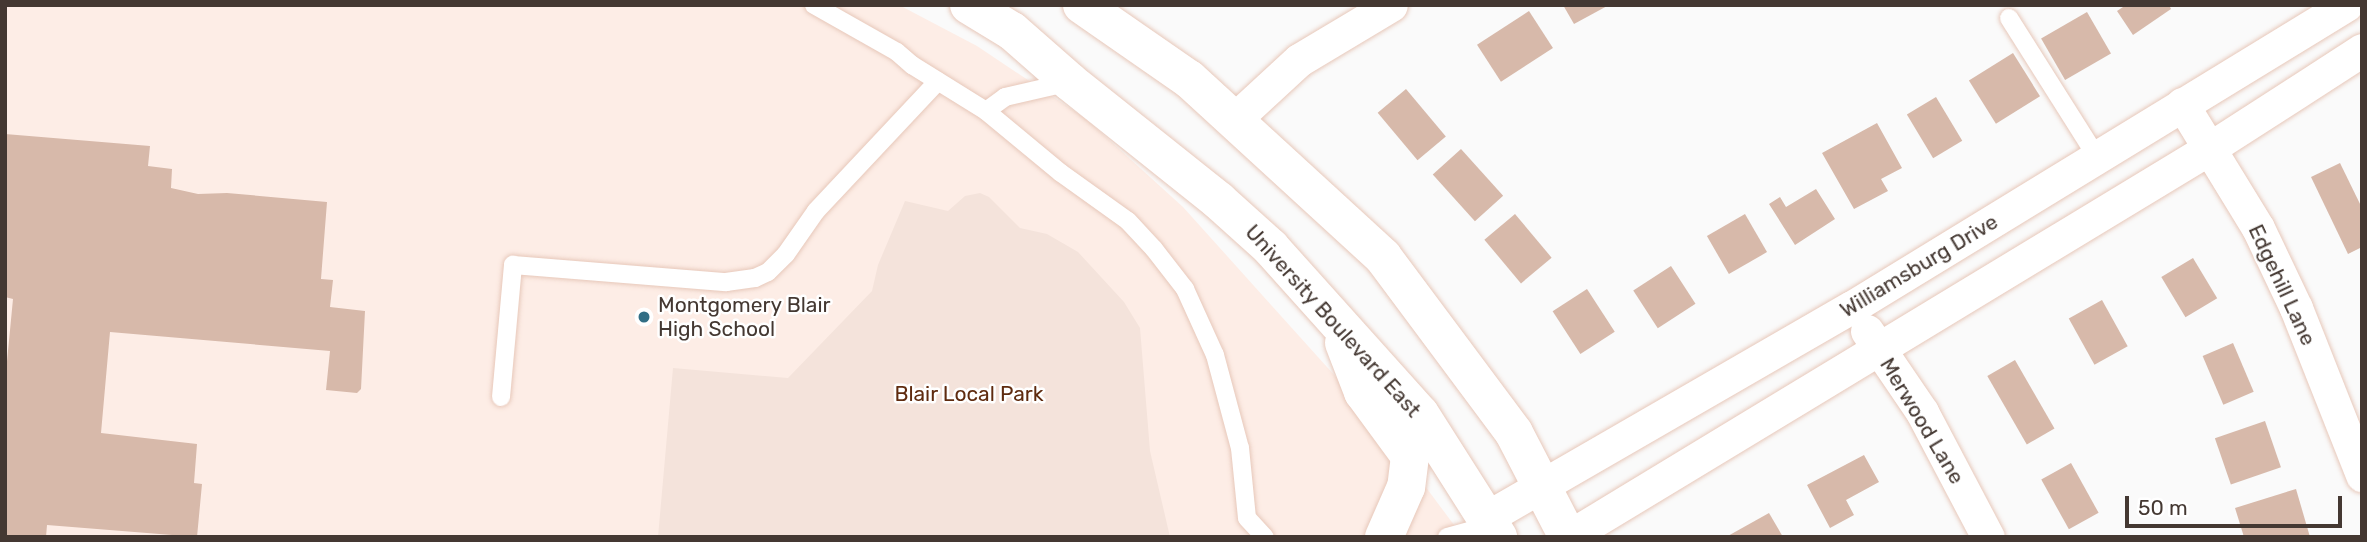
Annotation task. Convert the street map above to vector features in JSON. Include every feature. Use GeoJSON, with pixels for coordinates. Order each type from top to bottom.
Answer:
{"type":"FeatureCollection","features":[{"type":"Feature","properties":{"kind":"main road"},"geometry":{"type":"LineString","coordinates":[[1083,5],[1189,79],[1383,257],[1514,433],[1544,486],[1568,537]]}},
{"type":"Feature","properties":{"kind":"main road","name":"University Boulevard East"},"geometry":{"type":"LineString","coordinates":[[972,6],[1012,31],[1070,82],[1230,210],[1270,247],[1420,414],[1492,526]]}},
{"type":"Feature","properties":{"kind":"main road"},"geometry":{"type":"LineString","coordinates":[[1341,327],[1348,359],[1363,392],[1410,456],[1406,487],[1384,537]]}},
{"type":"Feature","properties":{"kind":"street"},"geometry":{"type":"LineString","coordinates":[[1235,119],[1299,60],[1391,5]]}},
{"type":"Feature","properties":{"kind":"street","name":"Williamsburg Drive"},"geometry":{"type":"LineString","coordinates":[[1492,526],[1544,486],[1852,307],[2346,5]]}},
{"type":"Feature","properties":{"kind":"street"},"geometry":{"type":"LineString","coordinates":[[1568,537],[2210,148],[2362,50]]}},
{"type":"Feature","properties":{"kind":"street","name":"Edgehill Lane"},"geometry":{"type":"LineString","coordinates":[[2182,104],[2258,228],[2296,308],[2362,475]]}},
{"type":"Feature","properties":{"kind":"street","name":"Merwood Lane"},"geometry":{"type":"LineString","coordinates":[[1852,307],[1922,412],[1989,537]]}},
{"type":"Feature","properties":{"kind":"lane"},"geometry":{"type":"LineString","coordinates":[[814,5],[888,46],[986,111],[1139,231],[1185,289],[1215,355],[1240,448],[1247,518],[1265,537]]}},
{"type":"Feature","properties":{"kind":"lane"},"geometry":{"type":"LineString","coordinates":[[2010,18],[2096,157]]}},
{"type":"Feature","properties":{"kind":"lane"},"geometry":{"type":"LineString","coordinates":[[501,397],[513,265],[726,282],[755,278],[768,272],[786,254],[816,211],[938,80]]}},
{"type":"Feature","properties":{"kind":"lane"},"geometry":{"type":"LineString","coordinates":[[986,111],[1005,97],[1070,82]]}},
{"type":"Feature","properties":{"kind":"lane"},"geometry":{"type":"LineString","coordinates":[[1447,537],[1492,526]]}},
{"type":"Feature","properties":{"kind":"shaded area","name":"Montgomery Blair High School"},"geometry":{"type":"Polygon","coordinates":[[[5,5],[899,5],[977,46],[1086,119],[1183,207],[1381,427],[1463,537],[5,537],[5,5]]]}},
{"type":"Feature","properties":{"kind":"green space","name":"Blair Local Park"},"geometry":{"type":"Polygon","coordinates":[[[980,193],[989,197],[1020,228],[1047,234],[1078,252],[1124,302],[1140,328],[1150,451],[1170,537],[658,537],[673,368],[788,378],[872,291],[878,265],[905,201],[948,211],[965,196],[980,193]]]}},
{"type":"Feature","properties":{"kind":"building"},"geometry":{"type":"Polygon","coordinates":[[[1563,5],[1609,5],[1574,24],[1563,5]]]}},
{"type":"Feature","properties":{"kind":"building"},"geometry":{"type":"Polygon","coordinates":[[[2126,5],[2169,5],[2171,9],[2133,35],[2117,11],[2126,5]]]}},
{"type":"Feature","properties":{"kind":"building"},"geometry":{"type":"Polygon","coordinates":[[[1529,11],[1553,48],[1501,82],[1477,45],[1529,11]]]}},
{"type":"Feature","properties":{"kind":"building"},"geometry":{"type":"Polygon","coordinates":[[[2087,12],[2111,54],[2065,80],[2041,38],[2087,12]]]}},
{"type":"Feature","properties":{"kind":"building"},"geometry":{"type":"Polygon","coordinates":[[[2013,53],[2040,96],[1996,124],[1969,81],[2013,53]]]}},
{"type":"Feature","properties":{"kind":"building"},"geometry":{"type":"Polygon","coordinates":[[[1406,89],[1446,136],[1418,160],[1378,113],[1406,89]]]}},
{"type":"Feature","properties":{"kind":"building"},"geometry":{"type":"Polygon","coordinates":[[[1936,97],[1962,141],[1933,158],[1907,115],[1936,97]]]}},
{"type":"Feature","properties":{"kind":"building"},"geometry":{"type":"Polygon","coordinates":[[[1877,123],[1902,168],[1881,179],[1888,191],[1854,209],[1822,153],[1877,123]]]}},
{"type":"Feature","properties":{"kind":"building"},"geometry":{"type":"Polygon","coordinates":[[[5,134],[150,146],[148,166],[172,169],[171,188],[198,194],[227,193],[327,202],[321,279],[333,280],[330,307],[365,311],[361,389],[357,393],[326,390],[330,351],[110,332],[101,433],[197,444],[194,483],[202,484],[197,537],[47,525],[46,537],[5,535],[5,382],[13,299],[5,297],[5,134]]]}},
{"type":"Feature","properties":{"kind":"building"},"geometry":{"type":"Polygon","coordinates":[[[1461,149],[1503,196],[1475,221],[1433,174],[1461,149]]]}},
{"type":"Feature","properties":{"kind":"building"},"geometry":{"type":"Polygon","coordinates":[[[2340,163],[2362,208],[2362,247],[2348,254],[2311,177],[2340,163]]]}},
{"type":"Feature","properties":{"kind":"building"},"geometry":{"type":"Polygon","coordinates":[[[1816,189],[1835,219],[1795,245],[1769,204],[1780,197],[1786,207],[1816,189]]]}},
{"type":"Feature","properties":{"kind":"building"},"geometry":{"type":"Polygon","coordinates":[[[1515,214],[1552,258],[1521,283],[1484,240],[1515,214]]]}},
{"type":"Feature","properties":{"kind":"building"},"geometry":{"type":"Polygon","coordinates":[[[1745,214],[1767,252],[1729,274],[1707,236],[1745,214]]]}},
{"type":"Feature","properties":{"kind":"building"},"geometry":{"type":"Polygon","coordinates":[[[2193,258],[2217,298],[2185,317],[2161,277],[2193,258]]]}},
{"type":"Feature","properties":{"kind":"building"},"geometry":{"type":"Polygon","coordinates":[[[1671,266],[1696,304],[1658,328],[1633,291],[1671,266]]]}},
{"type":"Feature","properties":{"kind":"building"},"geometry":{"type":"Polygon","coordinates":[[[1587,289],[1615,332],[1580,354],[1553,311],[1587,289]]]}},
{"type":"Feature","properties":{"kind":"building"},"geometry":{"type":"Polygon","coordinates":[[[2102,300],[2128,346],[2094,365],[2069,318],[2102,300]]]}},
{"type":"Feature","properties":{"kind":"building"},"geometry":{"type":"Polygon","coordinates":[[[2233,343],[2254,392],[2223,405],[2203,356],[2233,343]]]}},
{"type":"Feature","properties":{"kind":"building"},"geometry":{"type":"Polygon","coordinates":[[[2015,360],[2054,428],[2027,444],[1987,376],[2015,360]]]}},
{"type":"Feature","properties":{"kind":"building"},"geometry":{"type":"Polygon","coordinates":[[[2265,421],[2281,467],[2231,485],[2215,438],[2265,421]]]}},
{"type":"Feature","properties":{"kind":"building"},"geometry":{"type":"Polygon","coordinates":[[[1864,455],[1879,482],[1846,500],[1854,515],[1830,528],[1807,485],[1864,455]]]}},
{"type":"Feature","properties":{"kind":"building"},"geometry":{"type":"Polygon","coordinates":[[[2071,463],[2099,513],[2069,529],[2041,479],[2071,463]]]}},
{"type":"Feature","properties":{"kind":"building"},"geometry":{"type":"Polygon","coordinates":[[[2296,489],[2310,537],[2244,537],[2235,508],[2296,489]]]}},
{"type":"Feature","properties":{"kind":"building"},"geometry":{"type":"Polygon","coordinates":[[[1769,513],[1783,537],[1726,537],[1769,513]]]}},
{"type":"Feature","properties":{"kind":"place","name":"Montgomery Blair High School"},"geometry":{"type":"Point","coordinates":[644,317]}}]}
